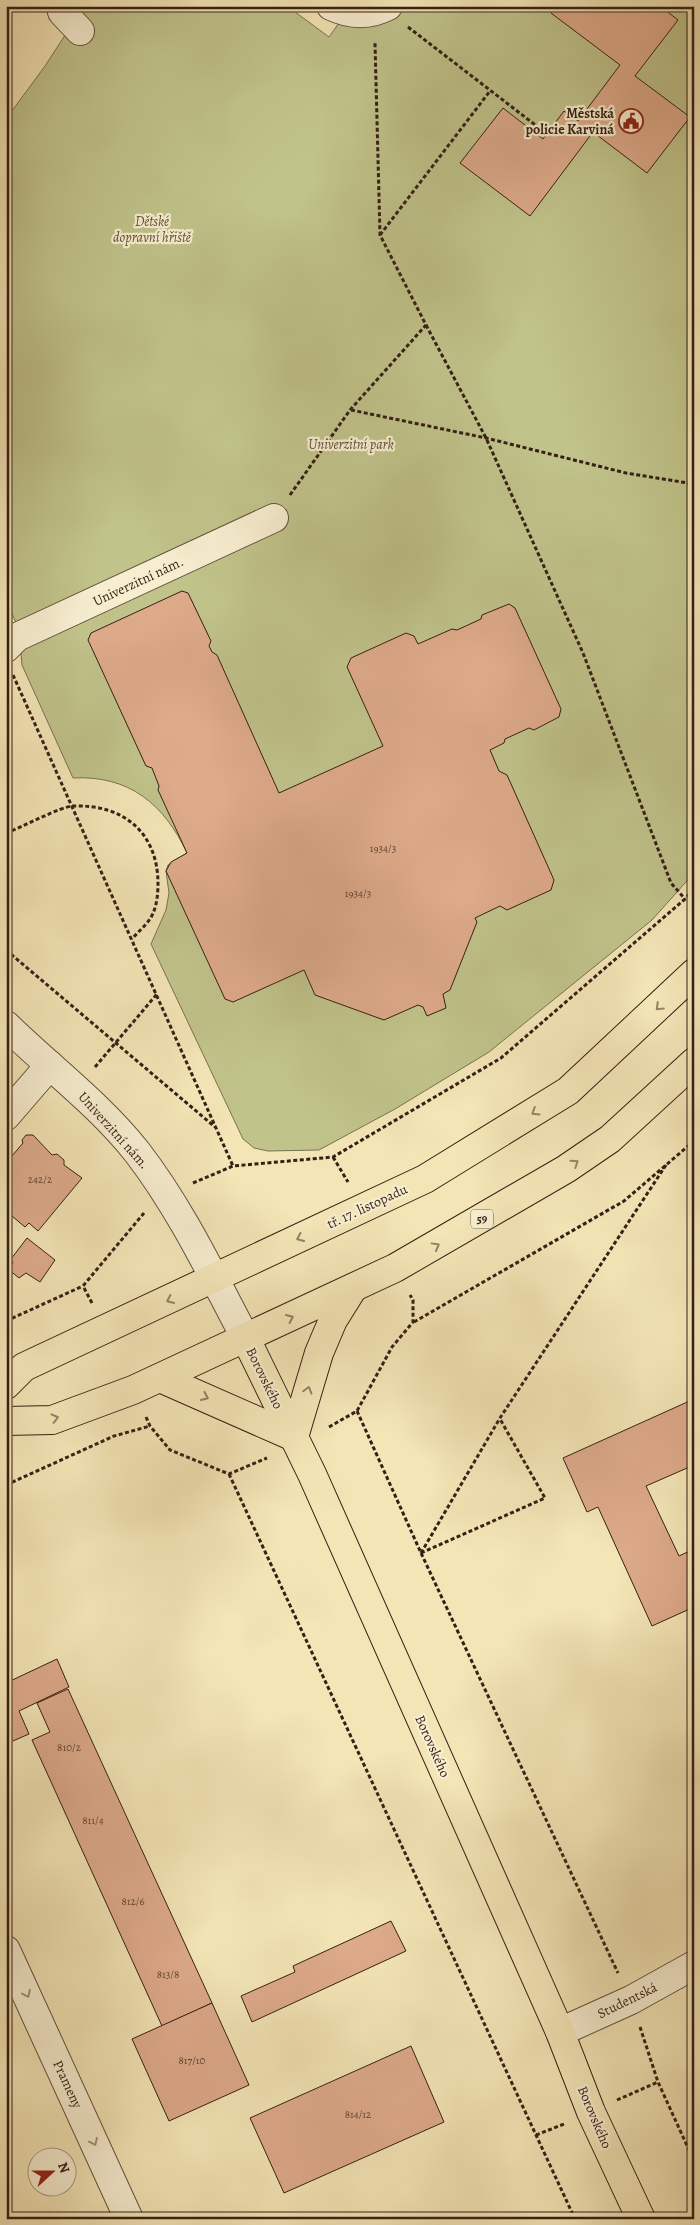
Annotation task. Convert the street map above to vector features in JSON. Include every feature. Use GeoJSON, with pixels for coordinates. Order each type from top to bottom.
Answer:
{"type":"FeatureCollection","features":[{"type":"Feature","properties":{"kind":"main road","name":"tř. 17. listopadu"},"geometry":{"type":"LineString","coordinates":[[6,1385],[24,1368],[425,1179],[568,1091],[694,974]]}},
{"type":"Feature","properties":{"kind":"main road","name":"59"},"geometry":{"type":"LineString","coordinates":[[246,1339],[411,1260],[566,1169],[610,1139],[694,1062]]}},
{"type":"Feature","properties":{"kind":"main road"},"geometry":{"type":"LineString","coordinates":[[160,1378],[294,1437],[319,1353],[334,1320],[354,1288]]}},
{"type":"Feature","properties":{"kind":"main road"},"geometry":{"type":"LineString","coordinates":[[6,1421],[52,1420],[133,1390],[246,1339]]}},
{"type":"Feature","properties":{"kind":"main road","name":"Borovského"},"geometry":{"type":"LineString","coordinates":[[246,1339],[294,1437],[560,2032],[591,2112],[640,2219]]}},
{"type":"Feature","properties":{"kind":"street"},"geometry":{"type":"LineString","coordinates":[[61,6],[62,12],[80,31]]}},
{"type":"Feature","properties":{"kind":"street"},"geometry":{"type":"LineString","coordinates":[[331,6],[345,12],[360,14],[382,9]]}},
{"type":"Feature","properties":{"kind":"street","name":"Univerzitní nám."},"geometry":{"type":"LineString","coordinates":[[8,658],[17,636],[274,518]]}},
{"type":"Feature","properties":{"kind":"street","name":"Univerzitní nám."},"geometry":{"type":"LineString","coordinates":[[6,1025],[77,1089],[135,1151],[167,1194],[214,1279]]}},
{"type":"Feature","properties":{"kind":"street"},"geometry":{"type":"LineString","coordinates":[[6,1116],[50,1066]]}},
{"type":"Feature","properties":{"kind":"street","name":"Borovského"},"geometry":{"type":"LineString","coordinates":[[214,1279],[246,1339]]}},
{"type":"Feature","properties":{"kind":"street","name":"Prameny"},"geometry":{"type":"LineString","coordinates":[[6,1950],[129,2219]]}},
{"type":"Feature","properties":{"kind":"street","name":"Studentská"},"geometry":{"type":"LineString","coordinates":[[560,2032],[631,2000],[694,1965]]}},
{"type":"Feature","properties":{"kind":"path"},"geometry":{"type":"LineString","coordinates":[[382,9],[547,134]]}},
{"type":"Feature","properties":{"kind":"path"},"geometry":{"type":"LineString","coordinates":[[382,9],[380,235],[486,438],[583,654],[671,884],[685,899]]}},
{"type":"Feature","properties":{"kind":"path"},"geometry":{"type":"LineString","coordinates":[[380,235],[490,91]]}},
{"type":"Feature","properties":{"kind":"path"},"geometry":{"type":"LineString","coordinates":[[274,518],[350,410],[426,325]]}},
{"type":"Feature","properties":{"kind":"path"},"geometry":{"type":"LineString","coordinates":[[350,410],[486,438],[626,473],[694,484]]}},
{"type":"Feature","properties":{"kind":"path"},"geometry":{"type":"LineString","coordinates":[[8,658],[233,1166]]}},
{"type":"Feature","properties":{"kind":"path"},"geometry":{"type":"LineString","coordinates":[[6,833],[72,806],[97,808],[123,815],[145,835],[157,864],[158,896],[150,918],[132,939]]}},
{"type":"Feature","properties":{"kind":"path"},"geometry":{"type":"LineString","coordinates":[[333,1157],[501,1058],[685,899],[694,889]]}},
{"type":"Feature","properties":{"kind":"path"},"geometry":{"type":"LineString","coordinates":[[6,950],[216,1128]]}},
{"type":"Feature","properties":{"kind":"path"},"geometry":{"type":"LineString","coordinates":[[77,1089],[157,994]]}},
{"type":"Feature","properties":{"kind":"path"},"geometry":{"type":"LineString","coordinates":[[413,1322],[624,1201],[694,1141]]}},
{"type":"Feature","properties":{"kind":"path"},"geometry":{"type":"LineString","coordinates":[[689,1145],[694,1145]]}},
{"type":"Feature","properties":{"kind":"path"},"geometry":{"type":"LineString","coordinates":[[421,1553],[500,1418],[666,1164]]}},
{"type":"Feature","properties":{"kind":"path"},"geometry":{"type":"LineString","coordinates":[[6,1321],[84,1286]]}},
{"type":"Feature","properties":{"kind":"path"},"geometry":{"type":"LineString","coordinates":[[357,1411],[421,1553],[631,2000],[658,2082],[694,2161]]}},
{"type":"Feature","properties":{"kind":"path"},"geometry":{"type":"LineString","coordinates":[[421,1553],[545,1498],[500,1418]]}},
{"type":"Feature","properties":{"kind":"path"},"geometry":{"type":"LineString","coordinates":[[6,1485],[114,1436],[150,1426]]}},
{"type":"Feature","properties":{"kind":"path"},"geometry":{"type":"LineString","coordinates":[[229,1474],[575,2219]]}},
{"type":"Feature","properties":{"kind":"green space","name":"Univerzitní park"},"geometry":{"type":"Polygon","coordinates":[[[84,6],[287,6],[329,37],[351,6],[694,6],[694,873],[652,920],[489,1052],[395,1109],[319,1150],[268,1151],[254,1148],[243,1139],[151,944],[166,910],[169,893],[166,871],[168,865],[187,853],[167,820],[156,807],[142,796],[128,787],[111,782],[93,778],[73,778],[22,665],[19,630],[6,599],[6,119],[45,66],[84,6]]]}},
{"type":"Feature","properties":{"kind":"building"},"geometry":{"type":"Polygon","coordinates":[[[557,6],[660,6],[678,20],[635,76],[690,117],[647,173],[593,132],[530,216],[460,163],[503,108],[543,139],[564,111],[578,121],[620,65],[551,13],[557,6]]]}},
{"type":"Feature","properties":{"kind":"building"},"geometry":{"type":"Polygon","coordinates":[[[182,591],[188,593],[211,641],[209,646],[212,652],[217,655],[279,793],[383,746],[347,667],[351,658],[406,633],[414,636],[418,644],[452,629],[457,630],[481,619],[482,615],[509,604],[515,608],[561,709],[559,717],[534,730],[529,728],[505,739],[504,743],[490,750],[499,771],[507,775],[554,880],[551,890],[507,910],[500,906],[475,918],[477,922],[450,990],[443,994],[446,1008],[427,1016],[423,1007],[418,1005],[384,1020],[315,995],[304,970],[233,1002],[225,999],[166,871],[171,862],[187,853],[158,790],[159,786],[152,768],[146,766],[88,640],[91,633],[182,591]]]}},
{"type":"Feature","properties":{"kind":"building"},"geometry":{"type":"Polygon","coordinates":[[[26,1135],[33,1135],[52,1155],[57,1154],[64,1160],[64,1165],[82,1178],[38,1231],[29,1223],[25,1227],[6,1211],[6,1163],[23,1143],[22,1140],[26,1135]]]}},
{"type":"Feature","properties":{"kind":"building"},"geometry":{"type":"Polygon","coordinates":[[[27,1238],[55,1260],[40,1282],[26,1273],[19,1278],[8,1269],[13,1263],[11,1259],[27,1238]]]}},
{"type":"Feature","properties":{"kind":"building"},"geometry":{"type":"Polygon","coordinates":[[[694,1399],[694,1465],[646,1486],[679,1556],[694,1549],[694,1607],[652,1626],[598,1507],[587,1512],[563,1458],[694,1399]]]}},
{"type":"Feature","properties":{"kind":"building"},"geometry":{"type":"Polygon","coordinates":[[[57,1659],[69,1687],[19,1711],[29,1734],[6,1744],[6,1683],[57,1659]]]}},
{"type":"Feature","properties":{"kind":"building"},"geometry":{"type":"Polygon","coordinates":[[[68,1689],[212,2003],[162,2026],[32,1740],[50,1732],[37,1703],[68,1689]]]}},
{"type":"Feature","properties":{"kind":"building"},"geometry":{"type":"Polygon","coordinates":[[[391,1921],[406,1951],[252,2022],[241,1996],[295,1972],[293,1966],[391,1921]]]}},
{"type":"Feature","properties":{"kind":"building"},"geometry":{"type":"Polygon","coordinates":[[[212,2003],[249,2085],[169,2121],[132,2039],[212,2003]]]}},
{"type":"Feature","properties":{"kind":"building"},"geometry":{"type":"Polygon","coordinates":[[[411,2046],[444,2122],[284,2193],[250,2118],[411,2046]]]}},
{"type":"Feature","properties":{"kind":"place","name":"Městská policie Karviná"},"geometry":{"type":"Point","coordinates":[631,121]}},
{"type":"Feature","properties":{"kind":"park label","name":"Dětské dopravní hřiště"},"geometry":{"type":"Point","coordinates":[152,230]}}]}
